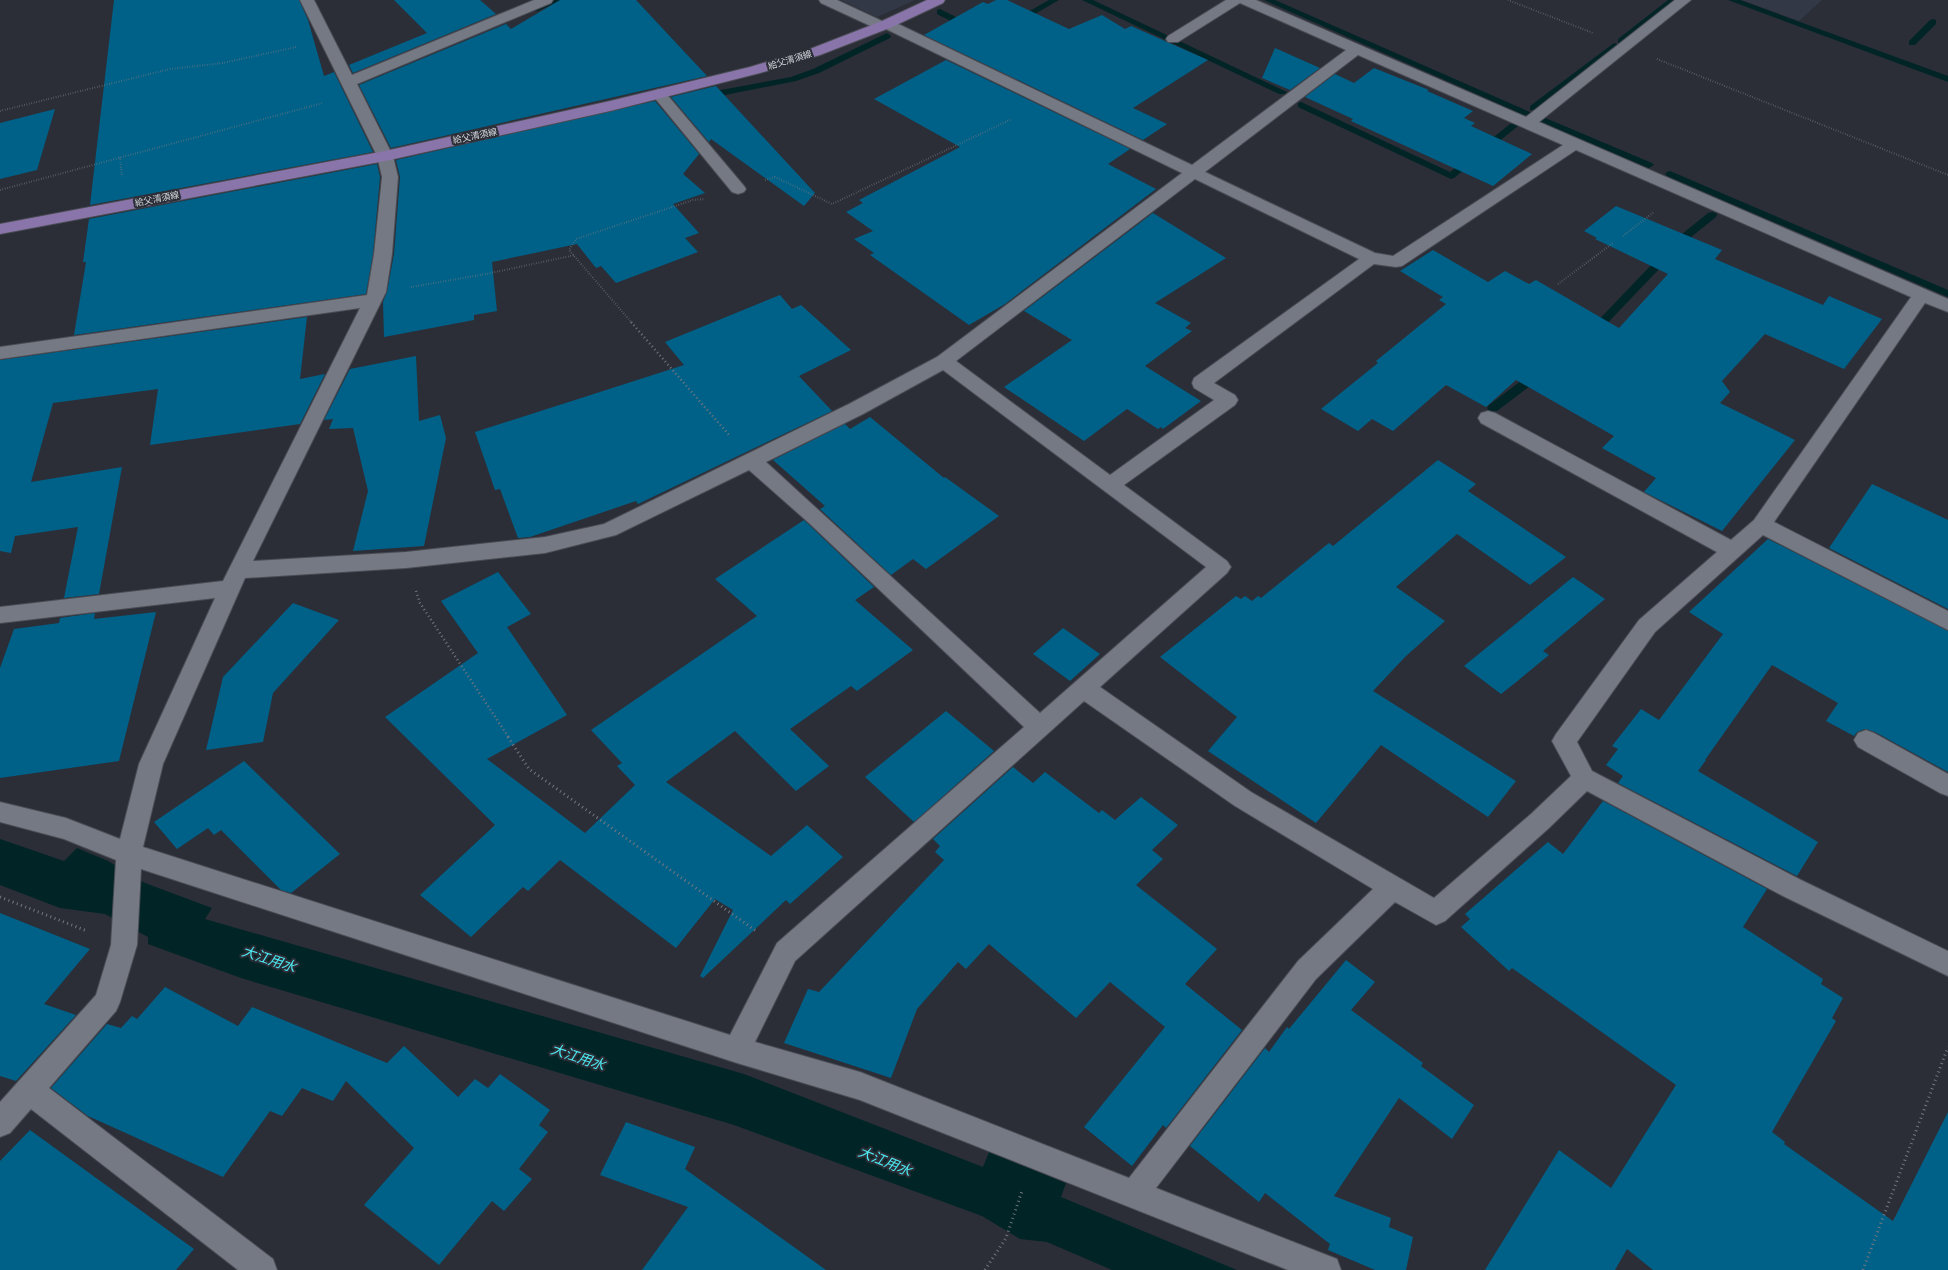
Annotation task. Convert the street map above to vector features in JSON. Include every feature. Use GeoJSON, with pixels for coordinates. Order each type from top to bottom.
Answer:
{"type":"FeatureCollection","features":[{"type":"Feature","properties":{"kind":"main road","name":"給父清須線"},"geometry":{"type":"LineString","coordinates":[[0,229],[385,156],[659,94],[755,70],[815,52],[885,25],[938,0]]}},
{"type":"Feature","properties":{"kind":"street"},"geometry":{"type":"LineString","coordinates":[[0,1123],[107,1002],[125,938],[128,863],[151,764],[234,579],[375,296],[383,254],[390,177],[385,156],[307,0]]}},
{"type":"Feature","properties":{"kind":"street"},"geometry":{"type":"LineString","coordinates":[[352,88],[546,0]]}},
{"type":"Feature","properties":{"kind":"street"},"geometry":{"type":"LineString","coordinates":[[826,0],[885,25],[1372,258],[1396,262],[1575,144]]}},
{"type":"Feature","properties":{"kind":"street"},"geometry":{"type":"LineString","coordinates":[[1173,39],[1236,0]]}},
{"type":"Feature","properties":{"kind":"street"},"geometry":{"type":"LineString","coordinates":[[1244,0],[1948,306]]}},
{"type":"Feature","properties":{"kind":"street"},"geometry":{"type":"LineString","coordinates":[[1528,123],[1684,0]]}},
{"type":"Feature","properties":{"kind":"street"},"geometry":{"type":"LineString","coordinates":[[0,615],[234,579],[545,545],[609,530],[856,409],[944,361],[1357,49]]}},
{"type":"Feature","properties":{"kind":"street"},"geometry":{"type":"LineString","coordinates":[[659,94],[738,189]]}},
{"type":"Feature","properties":{"kind":"street"},"geometry":{"type":"LineString","coordinates":[[1110,485],[1228,400],[1201,383],[1372,258]]}},
{"type":"Feature","properties":{"kind":"street"},"geometry":{"type":"LineString","coordinates":[[1921,295],[1761,525],[1647,626],[1564,741],[1584,778],[1792,888],[1948,964]]}},
{"type":"Feature","properties":{"kind":"street"},"geometry":{"type":"LineString","coordinates":[[0,353],[375,296]]}},
{"type":"Feature","properties":{"kind":"street"},"geometry":{"type":"LineString","coordinates":[[737,1050],[786,952],[1220,567],[944,361]]}},
{"type":"Feature","properties":{"kind":"street"},"geometry":{"type":"LineString","coordinates":[[1488,418],[1732,550]]}},
{"type":"Feature","properties":{"kind":"street"},"geometry":{"type":"LineString","coordinates":[[751,460],[821,523],[1040,727]]}},
{"type":"Feature","properties":{"kind":"street"},"geometry":{"type":"LineString","coordinates":[[1761,525],[1948,621]]}},
{"type":"Feature","properties":{"kind":"street"},"geometry":{"type":"LineString","coordinates":[[1083,688],[1243,799],[1436,913],[1540,821],[1584,778]]}},
{"type":"Feature","properties":{"kind":"street"},"geometry":{"type":"LineString","coordinates":[[1866,740],[1948,786]]}},
{"type":"Feature","properties":{"kind":"street"},"geometry":{"type":"LineString","coordinates":[[0,812],[66,829],[128,863],[737,1050],[860,1086],[1326,1270]]}},
{"type":"Feature","properties":{"kind":"street"},"geometry":{"type":"LineString","coordinates":[[1134,1194],[1307,970],[1393,887]]}},
{"type":"Feature","properties":{"kind":"street"},"geometry":{"type":"LineString","coordinates":[[29,1090],[262,1270]]}},
{"type":"Feature","properties":{"kind":"path"},"geometry":{"type":"LineString","coordinates":[[1508,0],[1948,175]]}},
{"type":"Feature","properties":{"kind":"path"},"geometry":{"type":"LineString","coordinates":[[0,111],[170,69],[222,63],[328,41]]}},
{"type":"Feature","properties":{"kind":"path"},"geometry":{"type":"LineString","coordinates":[[0,190],[352,88]]}},
{"type":"Feature","properties":{"kind":"path"},"geometry":{"type":"LineString","coordinates":[[751,460],[575,255],[569,250],[576,240],[693,200],[707,199],[775,177],[832,204],[884,181],[970,136],[1050,103]]}},
{"type":"Feature","properties":{"kind":"path"},"geometry":{"type":"LineString","coordinates":[[1623,236],[1682,191]]}},
{"type":"Feature","properties":{"kind":"path"},"geometry":{"type":"LineString","coordinates":[[1558,284],[1613,243]]}},
{"type":"Feature","properties":{"kind":"path"},"geometry":{"type":"LineString","coordinates":[[375,296],[575,255]]}},
{"type":"Feature","properties":{"kind":"path"},"geometry":{"type":"LineString","coordinates":[[406,560],[420,603],[529,769],[786,952]]}},
{"type":"Feature","properties":{"kind":"path"},"geometry":{"type":"LineString","coordinates":[[0,897],[125,938]]}},
{"type":"Feature","properties":{"kind":"path"},"geometry":{"type":"LineString","coordinates":[[1863,1270],[1948,1048]]}},
{"type":"Feature","properties":{"kind":"path"},"geometry":{"type":"LineString","coordinates":[[985,1270],[1006,1238],[1022,1189]]}},
{"type":"Feature","properties":{"kind":"shaded area"},"geometry":{"type":"Polygon","coordinates":[[[841,0],[915,0],[877,17],[841,0]]]}},
{"type":"Feature","properties":{"kind":"shaded area"},"geometry":{"type":"Polygon","coordinates":[[[1742,0],[1822,0],[1799,21],[1742,0]]]}},
{"type":"Feature","properties":{"kind":"water","name":"大江用水"},"geometry":{"type":"Polygon","coordinates":[[[0,839],[64,861],[77,848],[108,861],[145,883],[212,908],[205,919],[744,1074],[983,1167],[989,1152],[1066,1183],[1061,1197],[1237,1270],[1112,1270],[1047,1242],[1020,1239],[982,1216],[734,1125],[241,978],[148,944],[148,937],[105,914],[60,908],[0,885],[0,839]]]}},
{"type":"Feature","properties":{"kind":"building"},"geometry":{"type":"Polygon","coordinates":[[[114,0],[299,0],[308,20],[324,76],[334,72],[373,152],[90,205],[114,0]]]}},
{"type":"Feature","properties":{"kind":"building"},"geometry":{"type":"Polygon","coordinates":[[[394,0],[480,0],[496,14],[353,73],[349,65],[427,33],[394,0]]]}},
{"type":"Feature","properties":{"kind":"building"},"geometry":{"type":"Polygon","coordinates":[[[560,0],[636,0],[707,76],[391,148],[359,85],[506,24],[511,29],[560,0]]]}},
{"type":"Feature","properties":{"kind":"building"},"geometry":{"type":"Polygon","coordinates":[[[996,0],[1007,0],[1069,29],[1102,15],[1125,29],[1131,26],[1208,60],[1133,108],[1167,124],[1143,140],[924,35],[983,2],[988,4],[996,0]]]}},
{"type":"Feature","properties":{"kind":"building"},"geometry":{"type":"Polygon","coordinates":[[[1275,48],[1320,68],[1290,90],[1262,78],[1275,48]]]}},
{"type":"Feature","properties":{"kind":"building"},"geometry":{"type":"Polygon","coordinates":[[[946,60],[1130,149],[1108,164],[1156,189],[1005,304],[969,325],[870,255],[874,253],[854,239],[873,231],[846,212],[863,203],[859,200],[960,147],[874,99],[946,60]]]}},
{"type":"Feature","properties":{"kind":"building"},"geometry":{"type":"Polygon","coordinates":[[[1374,68],[1429,90],[1427,91],[1473,111],[1464,118],[1475,123],[1471,126],[1532,154],[1493,186],[1351,121],[1353,119],[1305,97],[1335,74],[1354,83],[1374,68]]]}},
{"type":"Feature","properties":{"kind":"building"},"geometry":{"type":"Polygon","coordinates":[[[716,86],[815,193],[804,206],[711,139],[709,142],[671,97],[716,86]]]}},
{"type":"Feature","properties":{"kind":"building"},"geometry":{"type":"Polygon","coordinates":[[[655,101],[699,154],[683,174],[705,193],[673,204],[699,233],[685,238],[698,252],[616,283],[601,266],[596,268],[577,244],[492,262],[497,311],[474,315],[474,320],[384,337],[383,302],[387,292],[394,254],[400,177],[396,160],[655,101]]]}},
{"type":"Feature","properties":{"kind":"building"},"geometry":{"type":"Polygon","coordinates":[[[55,109],[37,170],[0,179],[0,123],[55,109]]]}},
{"type":"Feature","properties":{"kind":"building"},"geometry":{"type":"Polygon","coordinates":[[[377,164],[380,177],[373,254],[366,294],[74,335],[86,262],[83,262],[89,219],[377,164]]]}},
{"type":"Feature","properties":{"kind":"building"},"geometry":{"type":"Polygon","coordinates":[[[1616,206],[1722,250],[1715,259],[1823,305],[1829,296],[1882,319],[1844,369],[1765,334],[1722,381],[1730,392],[1720,403],[1795,440],[1722,531],[1644,492],[1656,478],[1602,448],[1614,436],[1516,380],[1486,407],[1446,385],[1393,431],[1372,419],[1358,431],[1321,409],[1378,363],[1376,361],[1446,304],[1439,300],[1443,297],[1400,271],[1433,250],[1488,282],[1505,271],[1529,284],[1536,280],[1619,328],[1668,274],[1595,239],[1597,238],[1584,231],[1616,206]]]}},
{"type":"Feature","properties":{"kind":"building"},"geometry":{"type":"Polygon","coordinates":[[[1153,213],[1226,258],[1155,303],[1191,323],[1185,328],[1192,331],[1145,366],[1201,401],[1163,429],[1161,427],[1158,429],[1127,409],[1084,441],[1004,387],[1072,340],[1024,311],[1153,213]]]}},
{"type":"Feature","properties":{"kind":"building"},"geometry":{"type":"Polygon","coordinates":[[[780,295],[792,309],[801,305],[851,350],[799,376],[832,411],[638,504],[636,501],[530,537],[518,538],[500,489],[495,490],[475,432],[684,365],[665,342],[780,295]]]}},
{"type":"Feature","properties":{"kind":"building"},"geometry":{"type":"Polygon","coordinates":[[[307,317],[300,379],[325,374],[300,424],[150,445],[158,389],[53,403],[31,482],[122,467],[99,594],[64,598],[78,527],[15,536],[11,553],[0,551],[0,360],[307,317]]]}},
{"type":"Feature","properties":{"kind":"building"},"geometry":{"type":"Polygon","coordinates":[[[416,356],[419,421],[440,415],[446,438],[424,546],[353,551],[368,491],[353,428],[329,429],[333,419],[324,420],[350,369],[416,356]]]}},
{"type":"Feature","properties":{"kind":"building"},"geometry":{"type":"Polygon","coordinates":[[[870,417],[944,478],[945,477],[999,516],[926,569],[913,559],[891,575],[820,509],[825,506],[773,460],[845,424],[850,429],[870,417]]]}},
{"type":"Feature","properties":{"kind":"building"},"geometry":{"type":"Polygon","coordinates":[[[1438,460],[1476,484],[1468,491],[1566,557],[1530,585],[1457,534],[1396,587],[1445,621],[1405,657],[1373,691],[1516,781],[1488,817],[1381,745],[1316,823],[1208,751],[1237,717],[1160,657],[1236,596],[1241,599],[1245,596],[1252,601],[1258,596],[1261,598],[1329,543],[1333,546],[1438,460]]]}},
{"type":"Feature","properties":{"kind":"building"},"geometry":{"type":"Polygon","coordinates":[[[1872,484],[1948,520],[1948,609],[1829,548],[1872,484]]]}},
{"type":"Feature","properties":{"kind":"building"},"geometry":{"type":"Polygon","coordinates":[[[804,520],[874,587],[855,600],[913,650],[857,691],[851,686],[790,729],[829,766],[796,791],[735,731],[666,782],[771,856],[807,825],[843,857],[790,904],[786,900],[703,978],[700,976],[733,910],[715,899],[676,948],[560,860],[528,891],[523,887],[471,937],[420,895],[495,825],[385,717],[478,653],[441,601],[498,572],[531,614],[507,627],[567,715],[487,759],[585,833],[635,785],[617,766],[622,763],[591,730],[757,616],[715,579],[804,520]]]}},
{"type":"Feature","properties":{"kind":"building"},"geometry":{"type":"Polygon","coordinates":[[[1768,539],[1948,631],[1948,772],[1875,732],[1865,729],[1857,732],[1854,736],[1826,721],[1838,703],[1772,665],[1698,771],[1818,842],[1797,876],[1618,783],[1623,776],[1606,765],[1618,749],[1612,746],[1641,709],[1659,720],[1723,634],[1689,612],[1768,539]]]}},
{"type":"Feature","properties":{"kind":"building"},"geometry":{"type":"Polygon","coordinates":[[[1573,577],[1605,599],[1543,651],[1549,655],[1515,683],[1501,694],[1464,666],[1573,577]]]}},
{"type":"Feature","properties":{"kind":"building"},"geometry":{"type":"Polygon","coordinates":[[[293,603],[339,620],[273,693],[263,742],[206,750],[223,677],[293,603]]]}},
{"type":"Feature","properties":{"kind":"building"},"geometry":{"type":"Polygon","coordinates":[[[156,612],[119,761],[0,778],[0,668],[14,629],[59,623],[60,618],[95,613],[94,619],[156,612]]]}},
{"type":"Feature","properties":{"kind":"building"},"geometry":{"type":"Polygon","coordinates":[[[1063,628],[1100,654],[1070,681],[1033,654],[1063,628]]]}},
{"type":"Feature","properties":{"kind":"building"},"geometry":{"type":"Polygon","coordinates":[[[946,711],[994,751],[914,822],[865,777],[946,711]]]}},
{"type":"Feature","properties":{"kind":"building"},"geometry":{"type":"Polygon","coordinates":[[[244,761],[340,854],[291,893],[281,890],[221,830],[214,835],[208,828],[177,849],[154,822],[244,761]]]}},
{"type":"Feature","properties":{"kind":"building"},"geometry":{"type":"Polygon","coordinates":[[[1013,767],[1033,783],[1045,772],[1099,813],[1102,810],[1115,820],[1141,797],[1178,825],[1152,850],[1163,859],[1136,885],[1217,949],[1185,984],[1242,1030],[1166,1128],[1163,1125],[1132,1166],[1084,1127],[1165,1027],[1110,982],[1076,1018],[989,944],[966,969],[958,962],[917,1009],[891,1078],[784,1043],[808,989],[819,992],[944,860],[935,852],[940,846],[933,839],[1013,767]]]}},
{"type":"Feature","properties":{"kind":"building"},"geometry":{"type":"Polygon","coordinates":[[[1603,801],[1767,889],[1743,927],[1823,979],[1821,984],[1843,998],[1832,1018],[1836,1021],[1772,1132],[1785,1142],[1784,1144],[1893,1221],[1948,1112],[1948,1270],[1653,1270],[1627,1249],[1615,1270],[1485,1270],[1559,1150],[1611,1188],[1676,1085],[1512,968],[1509,971],[1461,927],[1470,919],[1465,914],[1548,842],[1563,854],[1603,801]]]}},
{"type":"Feature","properties":{"kind":"building"},"geometry":{"type":"Polygon","coordinates":[[[0,913],[90,949],[44,1004],[76,1015],[16,1081],[0,1076],[0,913]]]}},
{"type":"Feature","properties":{"kind":"building"},"geometry":{"type":"Polygon","coordinates":[[[1346,960],[1375,982],[1351,1010],[1423,1063],[1421,1066],[1474,1105],[1452,1139],[1399,1098],[1334,1196],[1391,1218],[1389,1227],[1413,1237],[1406,1270],[1375,1270],[1328,1250],[1330,1244],[1265,1193],[1259,1202],[1190,1146],[1265,1048],[1269,1052],[1287,1027],[1289,1029],[1346,960]]]}},
{"type":"Feature","properties":{"kind":"building"},"geometry":{"type":"Polygon","coordinates":[[[165,987],[238,1026],[252,1007],[387,1063],[404,1046],[458,1097],[475,1079],[488,1088],[500,1074],[550,1110],[539,1125],[548,1132],[519,1169],[532,1179],[504,1211],[492,1201],[439,1265],[364,1205],[414,1148],[346,1081],[333,1101],[302,1088],[282,1116],[270,1111],[223,1177],[88,1116],[51,1088],[107,1024],[121,1028],[132,1016],[137,1019],[165,987]]]}},
{"type":"Feature","properties":{"kind":"building"},"geometry":{"type":"Polygon","coordinates":[[[626,1122],[695,1147],[685,1169],[826,1270],[642,1270],[688,1207],[600,1175],[626,1122]]]}},
{"type":"Feature","properties":{"kind":"building"},"geometry":{"type":"Polygon","coordinates":[[[30,1130],[194,1249],[176,1270],[0,1270],[0,1161],[30,1130]]]}},
{"type":"Feature","properties":{"kind":"waterway"},"geometry":{"type":"LineString","coordinates":[[535,9],[558,0]]}},
{"type":"Feature","properties":{"kind":"waterway"},"geometry":{"type":"LineString","coordinates":[[1018,20],[1055,0]]}},
{"type":"Feature","properties":{"kind":"waterway"},"geometry":{"type":"LineString","coordinates":[[1086,0],[1282,92]]}},
{"type":"Feature","properties":{"kind":"waterway"},"geometry":{"type":"LineString","coordinates":[[1268,0],[1527,113]]}},
{"type":"Feature","properties":{"kind":"waterway"},"geometry":{"type":"LineString","coordinates":[[1621,41],[1673,0]]}},
{"type":"Feature","properties":{"kind":"waterway"},"geometry":{"type":"LineString","coordinates":[[1732,0],[1948,79]]}},
{"type":"Feature","properties":{"kind":"waterway"},"geometry":{"type":"LineString","coordinates":[[940,12],[969,27]]}},
{"type":"Feature","properties":{"kind":"waterway"},"geometry":{"type":"LineString","coordinates":[[1912,43],[1933,22]]}},
{"type":"Feature","properties":{"kind":"waterway"},"geometry":{"type":"LineString","coordinates":[[710,95],[793,79],[816,71],[887,36]]}},
{"type":"Feature","properties":{"kind":"waterway"},"geometry":{"type":"LineString","coordinates":[[1533,108],[1614,46]]}},
{"type":"Feature","properties":{"kind":"waterway"},"geometry":{"type":"LineString","coordinates":[[1301,105],[1451,176],[1513,126]]}},
{"type":"Feature","properties":{"kind":"waterway"},"geometry":{"type":"LineString","coordinates":[[1543,120],[1649,165]]}},
{"type":"Feature","properties":{"kind":"waterway"},"geometry":{"type":"LineString","coordinates":[[1670,174],[1948,294]]}},
{"type":"Feature","properties":{"kind":"waterway"},"geometry":{"type":"LineString","coordinates":[[1593,332],[1681,240],[1712,215]]}},
{"type":"Feature","properties":{"kind":"waterway"},"geometry":{"type":"LineString","coordinates":[[1493,408],[1538,374]]}}]}
